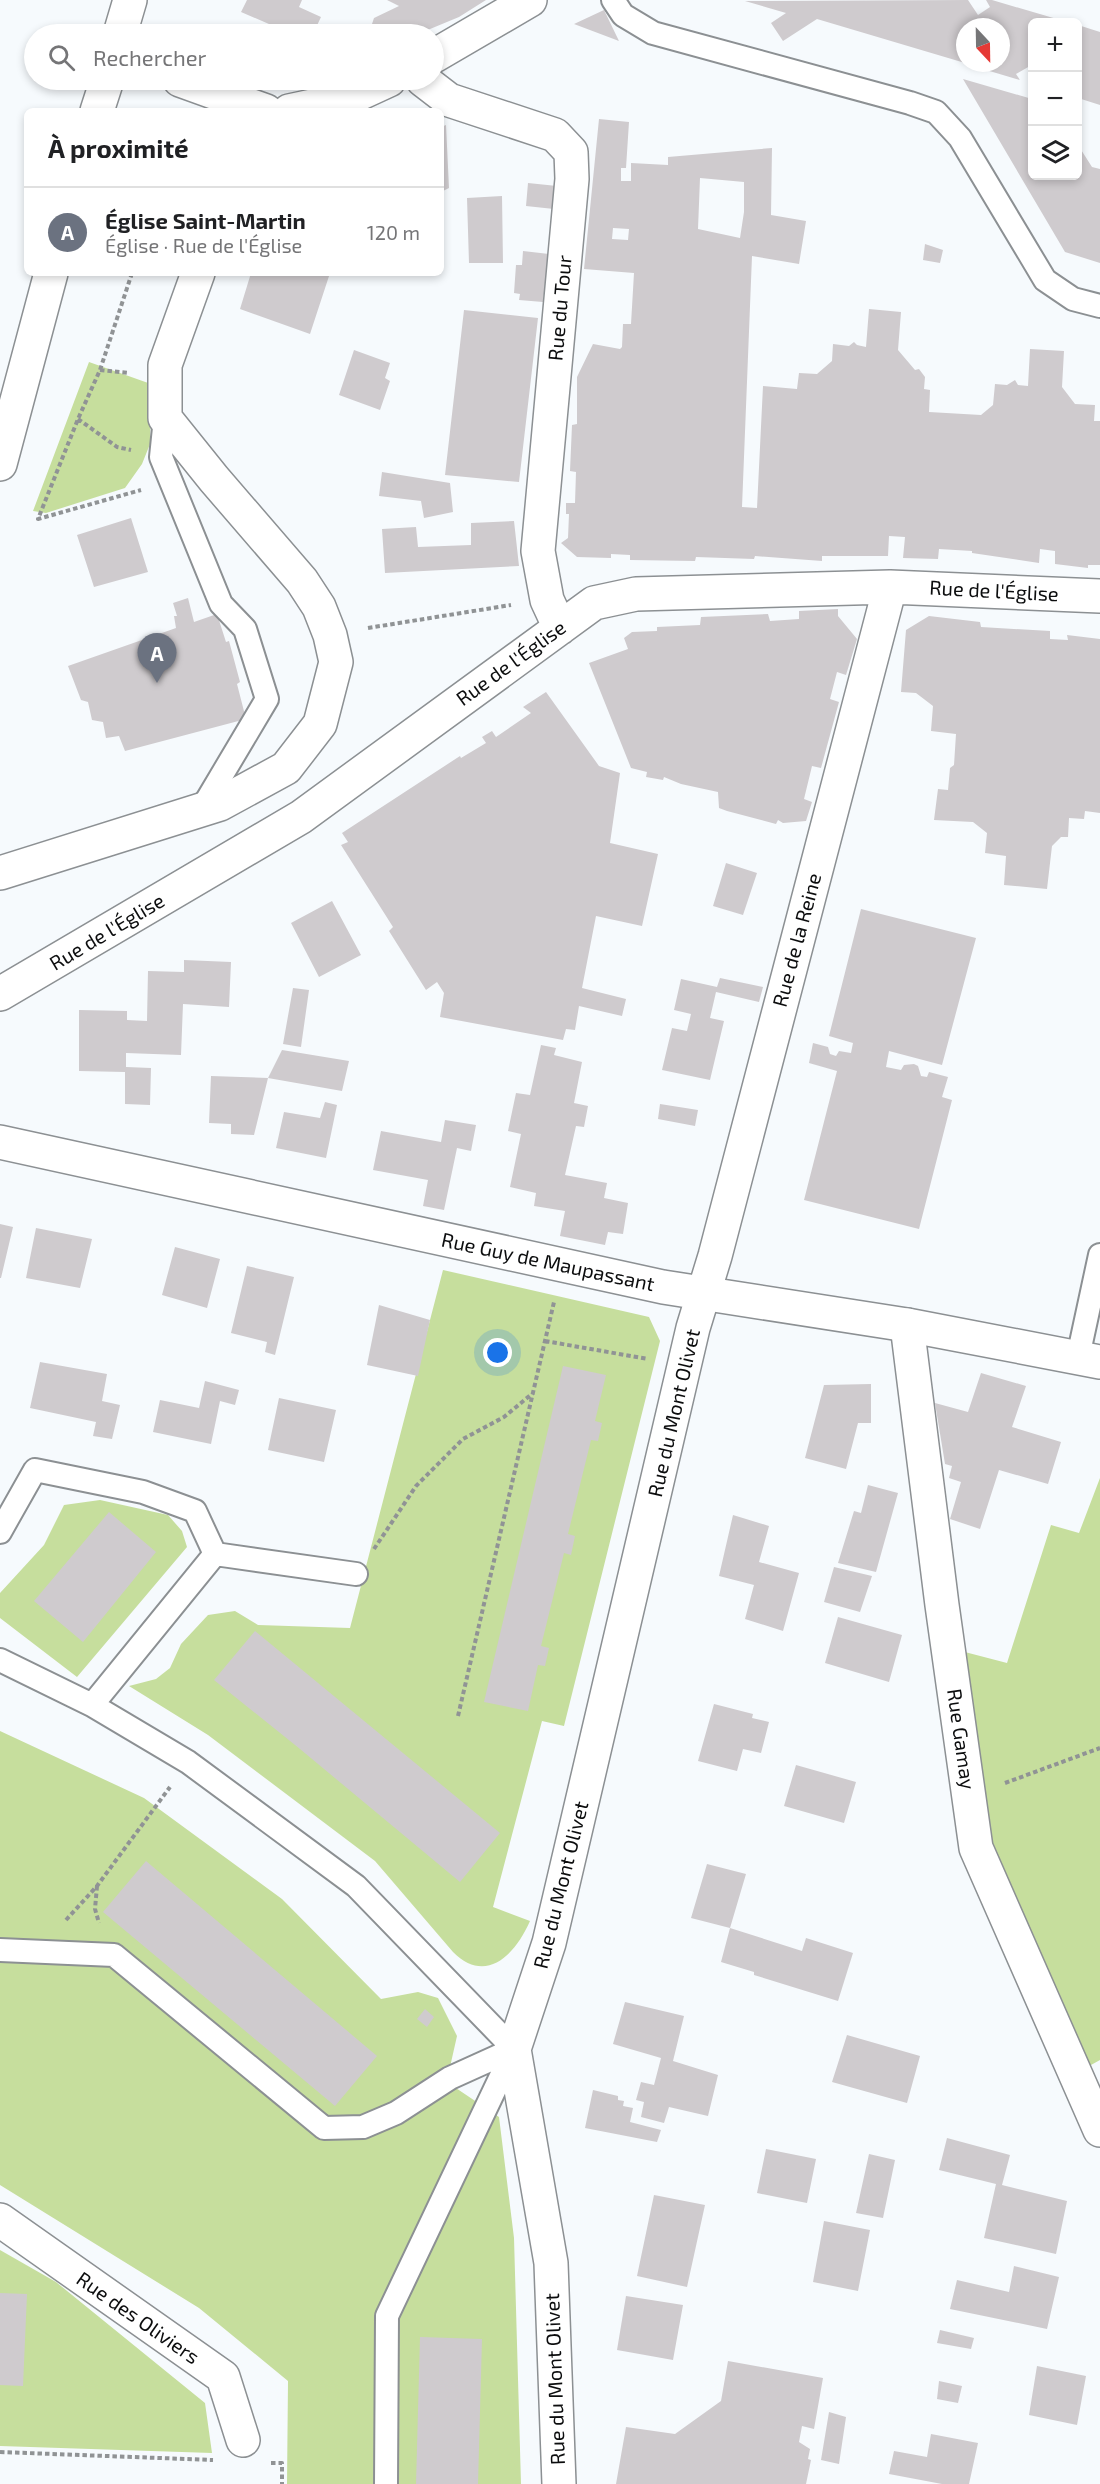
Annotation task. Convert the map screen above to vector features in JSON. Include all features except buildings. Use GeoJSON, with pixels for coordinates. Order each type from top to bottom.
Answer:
{"type":"FeatureCollection","features":[{"type":"Feature","properties":{"kind":"street"},"geometry":{"type":"LineString","coordinates":[[123,24],[130,0]]}},
{"type":"Feature","properties":{"kind":"street"},"geometry":{"type":"LineString","coordinates":[[444,50],[530,0]]}},
{"type":"Feature","properties":{"kind":"street"},"geometry":{"type":"LineString","coordinates":[[98,108],[104,90]]}},
{"type":"Feature","properties":{"kind":"street"},"geometry":{"type":"LineString","coordinates":[[208,90],[258,108]]}},
{"type":"Feature","properties":{"kind":"street"},"geometry":{"type":"LineString","coordinates":[[303,108],[350,98],[367,90]]}},
{"type":"Feature","properties":{"kind":"street","name":"Rue du Tour"},"geometry":{"type":"LineString","coordinates":[[436,90],[449,100],[555,135],[571,152],[572,179],[538,550],[553,614]]}},
{"type":"Feature","properties":{"kind":"street"},"geometry":{"type":"LineString","coordinates":[[1,456],[50,276]]}},
{"type":"Feature","properties":{"kind":"street"},"geometry":{"type":"LineString","coordinates":[[0,873],[220,804],[286,768],[320,724],[336,662],[330,634],[319,607],[302,581],[214,479],[165,417],[165,364],[197,276]]}},
{"type":"Feature","properties":{"kind":"street","name":"Rue de l'Église"},"geometry":{"type":"LineString","coordinates":[[0,994],[301,817],[553,614],[636,594],[890,587],[1100,596]]}},
{"type":"Feature","properties":{"kind":"street","name":"Rue de la Reine"},"geometry":{"type":"LineString","coordinates":[[704,1294],[890,587]]}},
{"type":"Feature","properties":{"kind":"street","name":"Rue Guy de Maupassant"},"geometry":{"type":"LineString","coordinates":[[0,1142],[562,1266],[704,1294],[907,1325],[1089,1360]]}},
{"type":"Feature","properties":{"kind":"street","name":"Rue du Mont Olivet"},"geometry":{"type":"LineString","coordinates":[[558,2484],[551,2263],[514,2049],[549,1943],[685,1365],[704,1294]]}},
{"type":"Feature","properties":{"kind":"street","name":"Rue Gamay"},"geometry":{"type":"LineString","coordinates":[[907,1325],[942,1605],[976,1848],[1100,2130]]}},
{"type":"Feature","properties":{"kind":"street","name":"Rue des Oliviers"},"geometry":{"type":"LineString","coordinates":[[0,2220],[223,2377],[233,2450]]}},
{"type":"Feature","properties":{"kind":"lane"},"geometry":{"type":"LineString","coordinates":[[614,0],[623,15],[653,33],[936,112],[960,138],[1045,280],[1073,299],[1100,306]]}},
{"type":"Feature","properties":{"kind":"lane"},"geometry":{"type":"LineString","coordinates":[[165,417],[161,457],[221,604],[245,629],[267,699],[201,810]]}},
{"type":"Feature","properties":{"kind":"lane"},"geometry":{"type":"LineString","coordinates":[[1089,1360],[1100,1255]]}},
{"type":"Feature","properties":{"kind":"lane"},"geometry":{"type":"LineString","coordinates":[[0,1532],[35,1470],[143,1492],[195,1511],[215,1554]]}},
{"type":"Feature","properties":{"kind":"lane"},"geometry":{"type":"LineString","coordinates":[[215,1554],[356,1574]]}},
{"type":"Feature","properties":{"kind":"lane"},"geometry":{"type":"LineString","coordinates":[[92,1705],[215,1554]]}},
{"type":"Feature","properties":{"kind":"lane"},"geometry":{"type":"LineString","coordinates":[[0,1660],[92,1705],[188,1762],[356,1886],[514,2049]]}},
{"type":"Feature","properties":{"kind":"lane"},"geometry":{"type":"LineString","coordinates":[[0,1950],[114,1955],[324,2128],[363,2127],[396,2113],[450,2078],[514,2049]]}},
{"type":"Feature","properties":{"kind":"lane"},"geometry":{"type":"LineString","coordinates":[[386,2484],[387,2316],[514,2049]]}},
{"type":"Feature","properties":{"kind":"path"},"geometry":{"type":"LineString","coordinates":[[131,276],[100,370],[38,519],[171,482]]}},
{"type":"Feature","properties":{"kind":"path"},"geometry":{"type":"LineString","coordinates":[[78,419],[117,447],[161,457]]}},
{"type":"Feature","properties":{"kind":"path"},"geometry":{"type":"LineString","coordinates":[[330,634],[553,614]]}},
{"type":"Feature","properties":{"kind":"path"},"geometry":{"type":"LineString","coordinates":[[458,1716],[562,1266]]}},
{"type":"Feature","properties":{"kind":"path"},"geometry":{"type":"LineString","coordinates":[[545,1341],[685,1365]]}},
{"type":"Feature","properties":{"kind":"path"},"geometry":{"type":"LineString","coordinates":[[356,1574],[416,1486],[463,1439],[504,1418],[534,1392]]}},
{"type":"Feature","properties":{"kind":"path"},"geometry":{"type":"LineString","coordinates":[[969,1798],[1100,1748]]}},
{"type":"Feature","properties":{"kind":"path"},"geometry":{"type":"LineString","coordinates":[[97,1886],[188,1762]]}},
{"type":"Feature","properties":{"kind":"path"},"geometry":{"type":"LineString","coordinates":[[0,2452],[233,2450]]}},
{"type":"Feature","properties":{"kind":"path"},"geometry":{"type":"LineString","coordinates":[[271,2463],[282,2463],[282,2484]]}},
{"type":"Feature","properties":{"kind":"green space"},"geometry":{"type":"Polygon","coordinates":[[[89,362],[151,384],[150,444],[142,464],[125,488],[46,513],[33,511],[89,362]]]}},
{"type":"Feature","properties":{"kind":"green space"},"geometry":{"type":"Polygon","coordinates":[[[443,1270],[649,1317],[660,1341],[564,1726],[542,1721],[493,1907],[530,1921],[508,1954],[488,1966],[477,1966],[465,1962],[453,1952],[375,1861],[208,1735],[129,1686],[156,1679],[170,1668],[181,1644],[208,1615],[235,1611],[258,1625],[350,1628],[443,1270]]]}},
{"type":"Feature","properties":{"kind":"green space"},"geometry":{"type":"Polygon","coordinates":[[[1100,1478],[1100,2060],[1091,2065],[1083,2063],[993,1849],[961,1651],[1007,1663],[1051,1525],[1079,1533],[1100,1478]]]}},
{"type":"Feature","properties":{"kind":"green space"},"geometry":{"type":"Polygon","coordinates":[[[100,1500],[168,1515],[182,1531],[187,1547],[77,1677],[0,1618],[0,1593],[44,1545],[64,1505],[100,1500]]]}},
{"type":"Feature","properties":{"kind":"green space"},"geometry":{"type":"Polygon","coordinates":[[[0,1731],[144,1798],[282,1899],[381,1999],[418,1992],[438,1998],[457,2036],[450,2067],[438,2076],[499,2117],[514,2238],[521,2484],[287,2484],[288,2381],[199,2308],[0,2185],[0,1731]]]}},
{"type":"Feature","properties":{"kind":"green space"},"geometry":{"type":"Polygon","coordinates":[[[0,2250],[56,2282],[205,2403],[212,2453],[0,2446],[0,2250]]]}},
{"type":"Feature","properties":{"kind":"place","name":"Église Saint-Martin"},"geometry":{"type":"Point","coordinates":[157,683]}}]}
